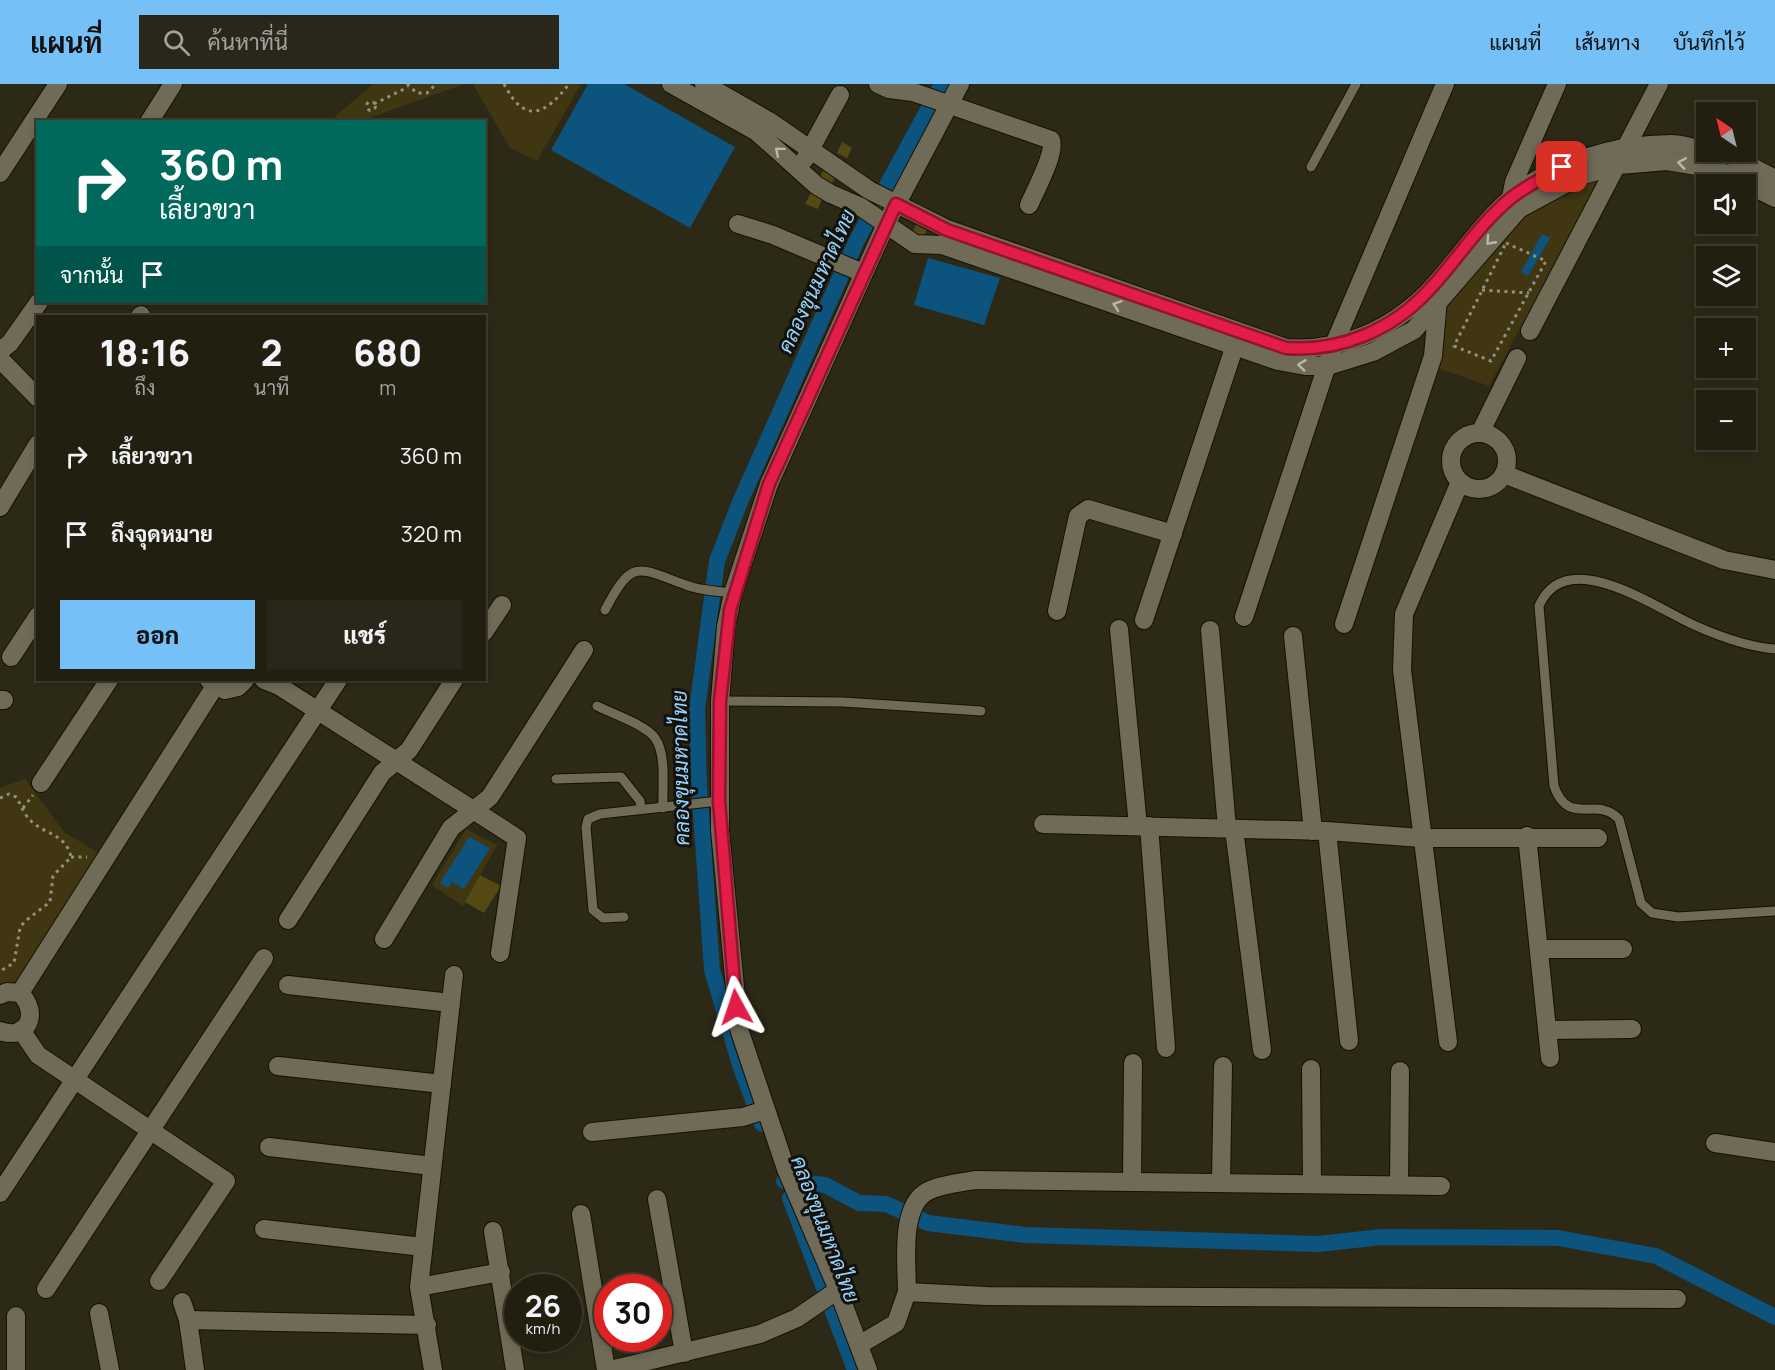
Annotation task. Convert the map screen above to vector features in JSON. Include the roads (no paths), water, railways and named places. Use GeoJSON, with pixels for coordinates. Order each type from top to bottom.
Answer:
{"type":"FeatureCollection","features":[{"type":"Feature","properties":{"kind":"street"},"geometry":{"type":"LineString","coordinates":[[0,173],[58,84]]}},
{"type":"Feature","properties":{"kind":"street"},"geometry":{"type":"LineString","coordinates":[[151,120],[173,84]]}},
{"type":"Feature","properties":{"kind":"street"},"geometry":{"type":"LineString","coordinates":[[671,84],[713,91],[769,121],[865,198],[887,222],[915,244],[945,237]]}},
{"type":"Feature","properties":{"kind":"street"},"geometry":{"type":"LineString","coordinates":[[878,84],[889,89],[912,92],[943,105],[1052,141],[1050,157],[1029,205]]}},
{"type":"Feature","properties":{"kind":"street"},"geometry":{"type":"LineString","coordinates":[[868,1370],[859,1345],[834,1293],[786,1169],[756,1113],[739,1029],[713,802],[720,701],[728,592],[769,484],[857,271],[887,222],[943,105],[960,84]]}},
{"type":"Feature","properties":{"kind":"street"},"geometry":{"type":"LineString","coordinates":[[1244,617],[1333,347],[1445,84]]}},
{"type":"Feature","properties":{"kind":"street"},"geometry":{"type":"LineString","coordinates":[[1515,203],[1514,182],[1557,84]]}},
{"type":"Feature","properties":{"kind":"street"},"geometry":{"type":"LineString","coordinates":[[1530,331],[1659,84]]}},
{"type":"Feature","properties":{"kind":"street"},"geometry":{"type":"LineString","coordinates":[[713,91],[816,185],[896,204],[945,237],[1237,339],[1286,348],[1311,350],[1333,347],[1366,336],[1434,296]]}},
{"type":"Feature","properties":{"kind":"street"},"geometry":{"type":"LineString","coordinates":[[800,168],[840,95]]}},
{"type":"Feature","properties":{"kind":"street"},"geometry":{"type":"LineString","coordinates":[[1237,339],[1278,361],[1305,366],[1328,366],[1373,352],[1414,330],[1434,296],[1515,203],[1623,156],[1673,144],[1696,149]]}},
{"type":"Feature","properties":{"kind":"street"},"geometry":{"type":"LineString","coordinates":[[1623,156],[1703,167],[1730,175],[1775,198]]}},
{"type":"Feature","properties":{"kind":"street"},"geometry":{"type":"LineString","coordinates":[[1742,162],[1775,179]]}},
{"type":"Feature","properties":{"kind":"street"},"geometry":{"type":"LineString","coordinates":[[738,224],[773,235],[857,271]]}},
{"type":"Feature","properties":{"kind":"street"},"geometry":{"type":"LineString","coordinates":[[1344,624],[1433,356],[1434,296]]}},
{"type":"Feature","properties":{"kind":"street"},"geometry":{"type":"LineString","coordinates":[[0,351],[10,343],[38,303]]}},
{"type":"Feature","properties":{"kind":"street"},"geometry":{"type":"LineString","coordinates":[[1144,620],[1237,339]]}},
{"type":"Feature","properties":{"kind":"street"},"geometry":{"type":"LineString","coordinates":[[1480,433],[1516,358]]}},
{"type":"Feature","properties":{"kind":"street"},"geometry":{"type":"LineString","coordinates":[[0,359],[36,396]]}},
{"type":"Feature","properties":{"kind":"street"},"geometry":{"type":"LineString","coordinates":[[1480,433],[1495,437],[1501,443],[1507,460],[1504,474],[1487,488],[1468,487],[1460,482],[1451,465],[1455,446],[1469,434],[1480,433]]}},
{"type":"Feature","properties":{"kind":"street"},"geometry":{"type":"LineString","coordinates":[[0,507],[36,447]]}},
{"type":"Feature","properties":{"kind":"street"},"geometry":{"type":"LineString","coordinates":[[1504,474],[1724,560],[1775,570]]}},
{"type":"Feature","properties":{"kind":"street"},"geometry":{"type":"LineString","coordinates":[[1448,1042],[1402,670],[1404,614],[1460,482]]}},
{"type":"Feature","properties":{"kind":"street"},"geometry":{"type":"LineString","coordinates":[[1057,610],[1078,516],[1083,510],[1088,509],[1173,534]]}},
{"type":"Feature","properties":{"kind":"street"},"geometry":{"type":"LineString","coordinates":[[486,629],[502,605]]}},
{"type":"Feature","properties":{"kind":"street"},"geometry":{"type":"LineString","coordinates":[[11,657],[36,619]]}},
{"type":"Feature","properties":{"kind":"street"},"geometry":{"type":"LineString","coordinates":[[1119,629],[1143,826],[1166,1048]]}},
{"type":"Feature","properties":{"kind":"street"},"geometry":{"type":"LineString","coordinates":[[1210,630],[1231,829],[1262,1050]]}},
{"type":"Feature","properties":{"kind":"street"},"geometry":{"type":"LineString","coordinates":[[1293,636],[1349,1041]]}},
{"type":"Feature","properties":{"kind":"street"},"geometry":{"type":"LineString","coordinates":[[384,939],[451,828],[490,797],[584,650]]}},
{"type":"Feature","properties":{"kind":"street"},"geometry":{"type":"LineString","coordinates":[[41,783],[108,681]]}},
{"type":"Feature","properties":{"kind":"street"},"geometry":{"type":"LineString","coordinates":[[20,993],[212,683],[232,689],[244,681]]}},
{"type":"Feature","properties":{"kind":"street"},"geometry":{"type":"LineString","coordinates":[[266,681],[318,711],[514,834],[518,842],[500,953]]}},
{"type":"Feature","properties":{"kind":"street"},"geometry":{"type":"LineString","coordinates":[[0,1192],[337,681]]}},
{"type":"Feature","properties":{"kind":"street"},"geometry":{"type":"LineString","coordinates":[[288,920],[382,773],[409,750],[453,681]]}},
{"type":"Feature","properties":{"kind":"street"},"geometry":{"type":"LineString","coordinates":[[1044,824],[1320,831],[1421,838],[1527,836],[1598,838]]}},
{"type":"Feature","properties":{"kind":"street"},"geometry":{"type":"LineString","coordinates":[[1527,836],[1550,1058]]}},
{"type":"Feature","properties":{"kind":"street"},"geometry":{"type":"LineString","coordinates":[[1539,949],[1623,949]]}},
{"type":"Feature","properties":{"kind":"street"},"geometry":{"type":"LineString","coordinates":[[46,1288],[264,958]]}},
{"type":"Feature","properties":{"kind":"street"},"geometry":{"type":"LineString","coordinates":[[433,1370],[419,1287],[454,975]]}},
{"type":"Feature","properties":{"kind":"street"},"geometry":{"type":"LineString","coordinates":[[288,985],[451,1004]]}},
{"type":"Feature","properties":{"kind":"street"},"geometry":{"type":"LineString","coordinates":[[0,994],[20,993]]}},
{"type":"Feature","properties":{"kind":"street"},"geometry":{"type":"LineString","coordinates":[[0,1031],[8,1034],[21,1030],[27,1025],[31,1012],[30,1005],[20,993]]}},
{"type":"Feature","properties":{"kind":"street"},"geometry":{"type":"LineString","coordinates":[[1548,1030],[1632,1029]]}},
{"type":"Feature","properties":{"kind":"street"},"geometry":{"type":"LineString","coordinates":[[21,1030],[38,1055],[226,1180],[159,1281]]}},
{"type":"Feature","properties":{"kind":"street"},"geometry":{"type":"LineString","coordinates":[[1132,1182],[1133,1064]]}},
{"type":"Feature","properties":{"kind":"street"},"geometry":{"type":"LineString","coordinates":[[278,1066],[442,1084]]}},
{"type":"Feature","properties":{"kind":"street"},"geometry":{"type":"LineString","coordinates":[[1221,1182],[1223,1066]]}},
{"type":"Feature","properties":{"kind":"street"},"geometry":{"type":"LineString","coordinates":[[1311,1069],[1312,1184]]}},
{"type":"Feature","properties":{"kind":"street"},"geometry":{"type":"LineString","coordinates":[[1399,1184],[1400,1071]]}},
{"type":"Feature","properties":{"kind":"street"},"geometry":{"type":"LineString","coordinates":[[592,1132],[756,1113]]}},
{"type":"Feature","properties":{"kind":"street"},"geometry":{"type":"LineString","coordinates":[[1715,1143],[1775,1152]]}},
{"type":"Feature","properties":{"kind":"street"},"geometry":{"type":"LineString","coordinates":[[268,1147],[432,1166]]}},
{"type":"Feature","properties":{"kind":"street"},"geometry":{"type":"LineString","coordinates":[[859,1345],[896,1323],[907,1293],[907,1230],[914,1202],[929,1190],[975,1180],[1441,1186]]}},
{"type":"Feature","properties":{"kind":"street"},"geometry":{"type":"LineString","coordinates":[[657,1199],[684,1353]]}},
{"type":"Feature","properties":{"kind":"street"},"geometry":{"type":"LineString","coordinates":[[581,1214],[608,1370],[760,1334],[797,1318],[834,1293]]}},
{"type":"Feature","properties":{"kind":"street"},"geometry":{"type":"LineString","coordinates":[[264,1229],[423,1247]]}},
{"type":"Feature","properties":{"kind":"street"},"geometry":{"type":"LineString","coordinates":[[493,1231],[515,1370]]}},
{"type":"Feature","properties":{"kind":"street"},"geometry":{"type":"LineString","coordinates":[[419,1287],[501,1272]]}},
{"type":"Feature","properties":{"kind":"street"},"geometry":{"type":"LineString","coordinates":[[907,1293],[1010,1296],[1677,1299]]}},
{"type":"Feature","properties":{"kind":"street"},"geometry":{"type":"LineString","coordinates":[[182,1302],[188,1320],[195,1370]]}},
{"type":"Feature","properties":{"kind":"street"},"geometry":{"type":"LineString","coordinates":[[99,1313],[110,1370]]}},
{"type":"Feature","properties":{"kind":"street"},"geometry":{"type":"LineString","coordinates":[[16,1316],[16,1370]]}},
{"type":"Feature","properties":{"kind":"street"},"geometry":{"type":"LineString","coordinates":[[188,1320],[426,1325]]}},
{"type":"Feature","properties":{"kind":"lane"},"geometry":{"type":"LineString","coordinates":[[1311,167],[1356,84]]}},
{"type":"Feature","properties":{"kind":"lane"},"geometry":{"type":"LineString","coordinates":[[605,610],[619,584],[632,572],[643,568],[689,587],[728,592]]}},
{"type":"Feature","properties":{"kind":"lane"},"geometry":{"type":"LineString","coordinates":[[1775,649],[1736,641],[1696,626],[1610,584],[1581,578],[1554,586],[1545,593],[1539,606],[1554,786],[1559,800],[1566,807],[1613,812],[1619,819],[1641,903],[1652,913],[1678,917],[1775,911]]}},
{"type":"Feature","properties":{"kind":"lane"},"geometry":{"type":"LineString","coordinates":[[720,701],[843,702],[981,711]]}},
{"type":"Feature","properties":{"kind":"lane"},"geometry":{"type":"LineString","coordinates":[[597,706],[656,738],[661,760],[663,808]]}},
{"type":"Feature","properties":{"kind":"lane"},"geometry":{"type":"LineString","coordinates":[[556,779],[621,777],[640,801],[641,808]]}},
{"type":"Feature","properties":{"kind":"lane"},"geometry":{"type":"LineString","coordinates":[[624,917],[603,918],[593,910],[586,827],[588,819],[594,815],[641,808],[677,807],[713,802]]}},
{"type":"Feature","properties":{"kind":"water"},"geometry":{"type":"Polygon","coordinates":[[[588,84],[624,84],[735,147],[690,228],[551,150],[588,84]]]}},
{"type":"Feature","properties":{"kind":"water"},"geometry":{"type":"Polygon","coordinates":[[[1542,234],[1550,238],[1528,276],[1521,272],[1542,234]]]}},
{"type":"Feature","properties":{"kind":"water"},"geometry":{"type":"Polygon","coordinates":[[[928,258],[1000,278],[984,325],[914,305],[928,258]]]}},
{"type":"Feature","properties":{"kind":"water"},"geometry":{"type":"Polygon","coordinates":[[[469,837],[490,848],[464,889],[452,882],[448,888],[440,883],[469,837]]]}},
{"type":"Feature","properties":{"kind":"waterway","name":"คลองขุนมหาดไทย"},"geometry":{"type":"LineString","coordinates":[[762,1124],[741,1068],[712,970],[699,785],[697,709],[717,561],[740,502],[856,242],[942,84]]}},
{"type":"Feature","properties":{"kind":"waterway"},"geometry":{"type":"LineString","coordinates":[[784,1181],[825,1185],[859,1203],[886,1204],[928,1223],[1025,1235],[1318,1244],[1382,1237],[1558,1238],[1656,1256],[1775,1317]]}},
{"type":"Feature","properties":{"kind":"waterway","name":"คลองขุนมหาดไทย"},"geometry":{"type":"LineString","coordinates":[[790,1198],[855,1370]]}}]}
